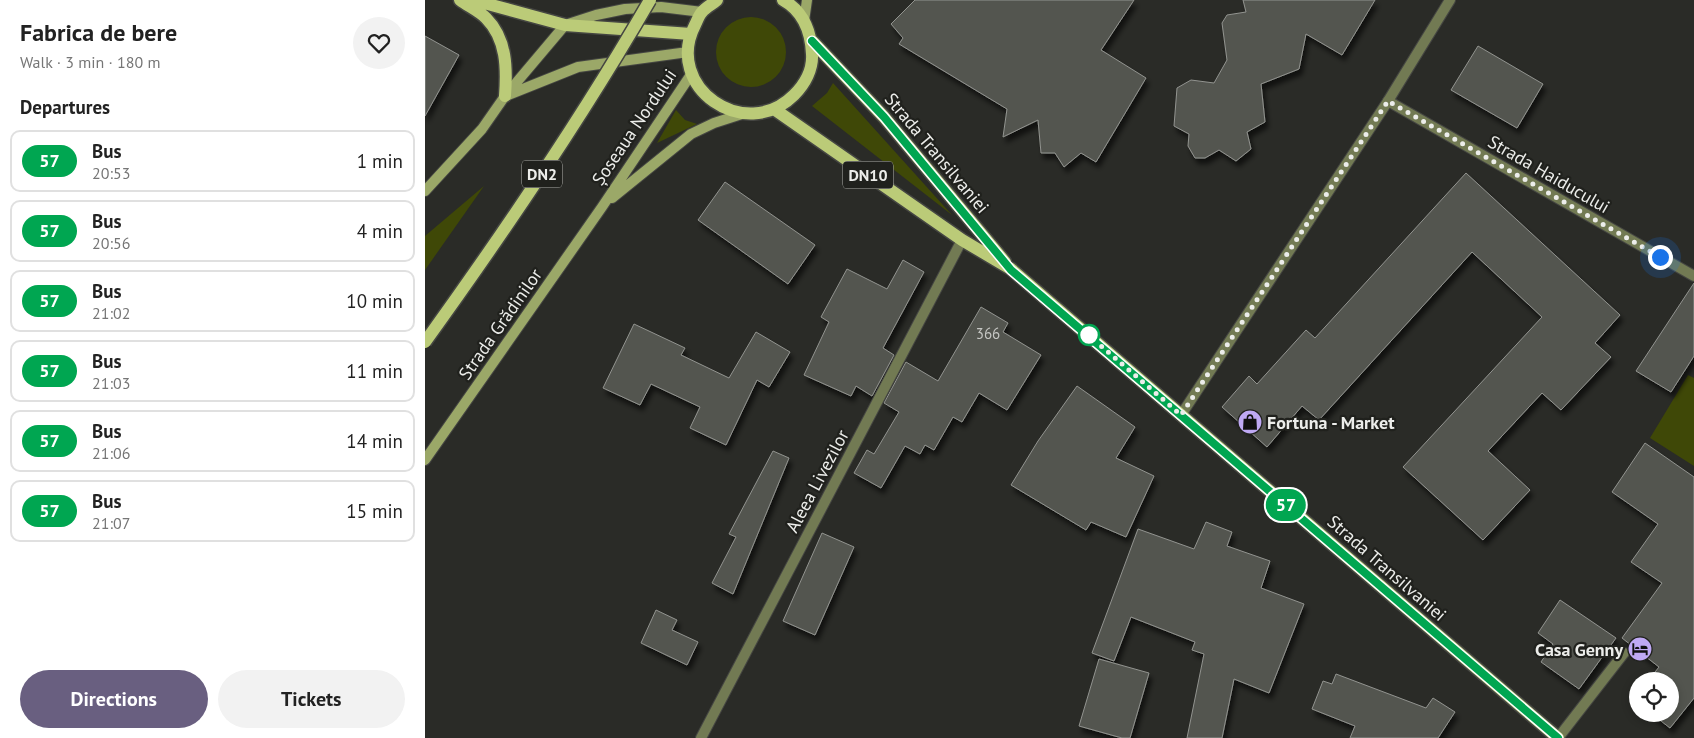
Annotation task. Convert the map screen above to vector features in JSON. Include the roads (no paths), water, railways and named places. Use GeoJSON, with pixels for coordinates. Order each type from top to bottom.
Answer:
{"type":"FeatureCollection","features":[{"type":"Feature","properties":{"kind":"main road"},"geometry":{"type":"LineString","coordinates":[[460,0],[486,19],[501,41],[507,66],[505,96]]}},
{"type":"Feature","properties":{"kind":"main road"},"geometry":{"type":"LineString","coordinates":[[473,0],[565,25],[691,34]]}},
{"type":"Feature","properties":{"kind":"main road","name":"DN2"},"geometry":{"type":"LineString","coordinates":[[425,342],[499,239],[605,78],[650,0]]}},
{"type":"Feature","properties":{"kind":"main road"},"geometry":{"type":"LineString","coordinates":[[717,0],[702,12],[691,34],[688,52],[692,73],[698,85],[718,105],[745,113],[774,109],[788,101],[804,82],[812,58],[812,41],[805,21],[790,4],[783,0]]}},
{"type":"Feature","properties":{"kind":"main road","name":"Strada Transilvaniei"},"geometry":{"type":"LineString","coordinates":[[812,41],[884,117],[1011,270]]}},
{"type":"Feature","properties":{"kind":"main road","name":"Strada Transilvaniei"},"geometry":{"type":"LineString","coordinates":[[774,109],[961,240],[1011,270],[1558,738]]}},
{"type":"Feature","properties":{"kind":"street"},"geometry":{"type":"LineString","coordinates":[[805,21],[807,0]]}},
{"type":"Feature","properties":{"kind":"street"},"geometry":{"type":"LineString","coordinates":[[1181,415],[1388,101],[1450,0]]}},
{"type":"Feature","properties":{"kind":"street"},"geometry":{"type":"LineString","coordinates":[[425,190],[483,129],[505,96],[565,25],[596,14],[625,9],[661,7],[702,12]]}},
{"type":"Feature","properties":{"kind":"street","name":"Șoseaua Nordului"},"geometry":{"type":"LineString","coordinates":[[505,96],[578,67],[688,52]]}},
{"type":"Feature","properties":{"kind":"street","name":"Șoseaua Nordului"},"geometry":{"type":"LineString","coordinates":[[602,207],[692,73]]}},
{"type":"Feature","properties":{"kind":"street","name":"Strada Haiducului"},"geometry":{"type":"LineString","coordinates":[[1388,101],[1694,276]]}},
{"type":"Feature","properties":{"kind":"street","name":"Șoseaua Nordului"},"geometry":{"type":"LineString","coordinates":[[602,207],[691,134],[714,123],[745,113]]}},
{"type":"Feature","properties":{"kind":"street","name":"Strada Grădinilor"},"geometry":{"type":"LineString","coordinates":[[425,460],[602,207]]}},
{"type":"Feature","properties":{"kind":"street","name":"Aleea Livezilor"},"geometry":{"type":"LineString","coordinates":[[701,738],[961,240]]}},
{"type":"Feature","properties":{"kind":"street"},"geometry":{"type":"LineString","coordinates":[[1558,738],[1624,653]]}},
{"type":"Feature","properties":{"kind":"place","name":"Fortuna - Market"},"geometry":{"type":"Point","coordinates":[1250,422]}},
{"type":"Feature","properties":{"kind":"place","name":"Casa Genny"},"geometry":{"type":"Point","coordinates":[1640,649]}}]}
